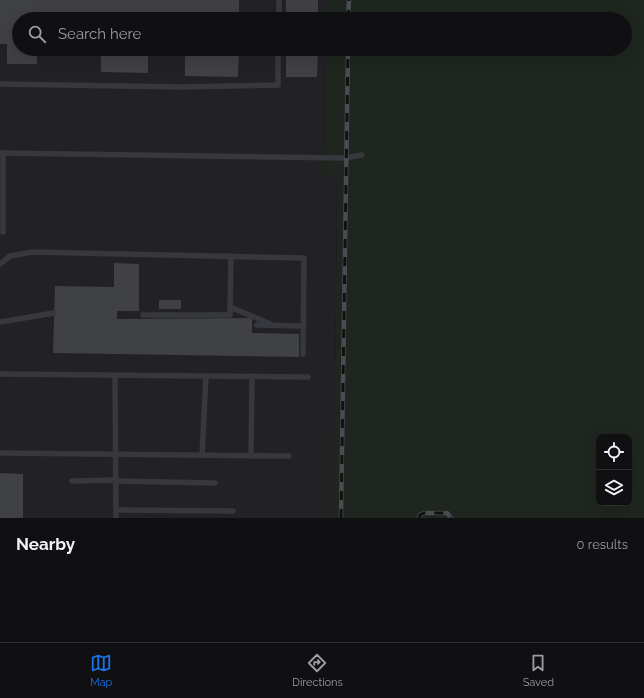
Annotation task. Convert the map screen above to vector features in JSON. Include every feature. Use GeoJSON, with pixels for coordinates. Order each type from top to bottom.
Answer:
{"type":"FeatureCollection","features":[{"type":"Feature","properties":{"kind":"lane"},"geometry":{"type":"LineString","coordinates":[[278,12],[279,0]]}},
{"type":"Feature","properties":{"kind":"lane"},"geometry":{"type":"LineString","coordinates":[[0,84],[181,87],[278,85],[278,56]]}},
{"type":"Feature","properties":{"kind":"lane"},"geometry":{"type":"LineString","coordinates":[[3,232],[2,153],[345,158],[362,155]]}},
{"type":"Feature","properties":{"kind":"lane"},"geometry":{"type":"LineString","coordinates":[[0,264],[10,256],[32,252],[304,258],[304,354]]}},
{"type":"Feature","properties":{"kind":"lane"},"geometry":{"type":"LineString","coordinates":[[143,314],[230,315],[230,256]]}},
{"type":"Feature","properties":{"kind":"lane"},"geometry":{"type":"LineString","coordinates":[[230,307],[273,325]]}},
{"type":"Feature","properties":{"kind":"lane"},"geometry":{"type":"LineString","coordinates":[[0,322],[54,313]]}},
{"type":"Feature","properties":{"kind":"lane"},"geometry":{"type":"LineString","coordinates":[[257,325],[304,326]]}},
{"type":"Feature","properties":{"kind":"lane"},"geometry":{"type":"LineString","coordinates":[[0,374],[308,377]]}},
{"type":"Feature","properties":{"kind":"lane"},"geometry":{"type":"LineString","coordinates":[[115,376],[116,518]]}},
{"type":"Feature","properties":{"kind":"lane"},"geometry":{"type":"LineString","coordinates":[[202,455],[206,376]]}},
{"type":"Feature","properties":{"kind":"lane"},"geometry":{"type":"LineString","coordinates":[[251,456],[252,376]]}},
{"type":"Feature","properties":{"kind":"lane"},"geometry":{"type":"LineString","coordinates":[[0,453],[289,456]]}},
{"type":"Feature","properties":{"kind":"lane"},"geometry":{"type":"LineString","coordinates":[[72,481],[116,480],[215,483]]}},
{"type":"Feature","properties":{"kind":"lane"},"geometry":{"type":"LineString","coordinates":[[116,510],[233,511]]}},
{"type":"Feature","properties":{"kind":"shaded area"},"geometry":{"type":"Polygon","coordinates":[[[0,0],[325,0],[325,12],[12,12],[12,56],[325,56],[324,174],[337,175],[334,518],[0,518],[0,0]]]}},
{"type":"Feature","properties":{"kind":"shaded area"},"geometry":{"type":"Polygon","coordinates":[[[325,0],[644,0],[644,518],[334,518],[337,176],[324,175],[325,56],[632,56],[632,12],[325,12],[325,0]]]}},
{"type":"Feature","properties":{"kind":"building"},"geometry":{"type":"Polygon","coordinates":[[[0,0],[239,0],[239,12],[12,12],[12,56],[37,56],[37,64],[7,64],[7,44],[0,44],[0,0]]]}},
{"type":"Feature","properties":{"kind":"building"},"geometry":{"type":"Polygon","coordinates":[[[286,0],[318,0],[318,12],[286,12],[286,0]]]}},
{"type":"Feature","properties":{"kind":"building"},"geometry":{"type":"Polygon","coordinates":[[[101,56],[148,56],[148,73],[101,72],[101,56]]]}},
{"type":"Feature","properties":{"kind":"building"},"geometry":{"type":"Polygon","coordinates":[[[185,56],[239,56],[238,77],[185,76],[185,56]]]}},
{"type":"Feature","properties":{"kind":"building"},"geometry":{"type":"Polygon","coordinates":[[[286,56],[318,56],[317,77],[286,77],[286,56]]]}},
{"type":"Feature","properties":{"kind":"building"},"geometry":{"type":"Polygon","coordinates":[[[114,263],[139,264],[139,311],[117,311],[117,319],[252,318],[252,333],[299,334],[299,357],[53,353],[55,286],[114,287],[114,263]]]}},
{"type":"Feature","properties":{"kind":"building"},"geometry":{"type":"Polygon","coordinates":[[[159,300],[181,300],[181,309],[159,309],[159,300]]]}},
{"type":"Feature","properties":{"kind":"building"},"geometry":{"type":"Polygon","coordinates":[[[0,473],[23,474],[23,518],[0,518],[0,473]]]}},
{"type":"Feature","properties":{"kind":"railway"},"geometry":{"type":"LineString","coordinates":[[348,12],[349,0]]}},
{"type":"Feature","properties":{"kind":"railway"},"geometry":{"type":"LineString","coordinates":[[341,518],[348,56]]}},
{"type":"Feature","properties":{"kind":"railway"},"geometry":{"type":"LineString","coordinates":[[419,518],[420,515],[424,513],[447,513],[451,518]]}}]}
